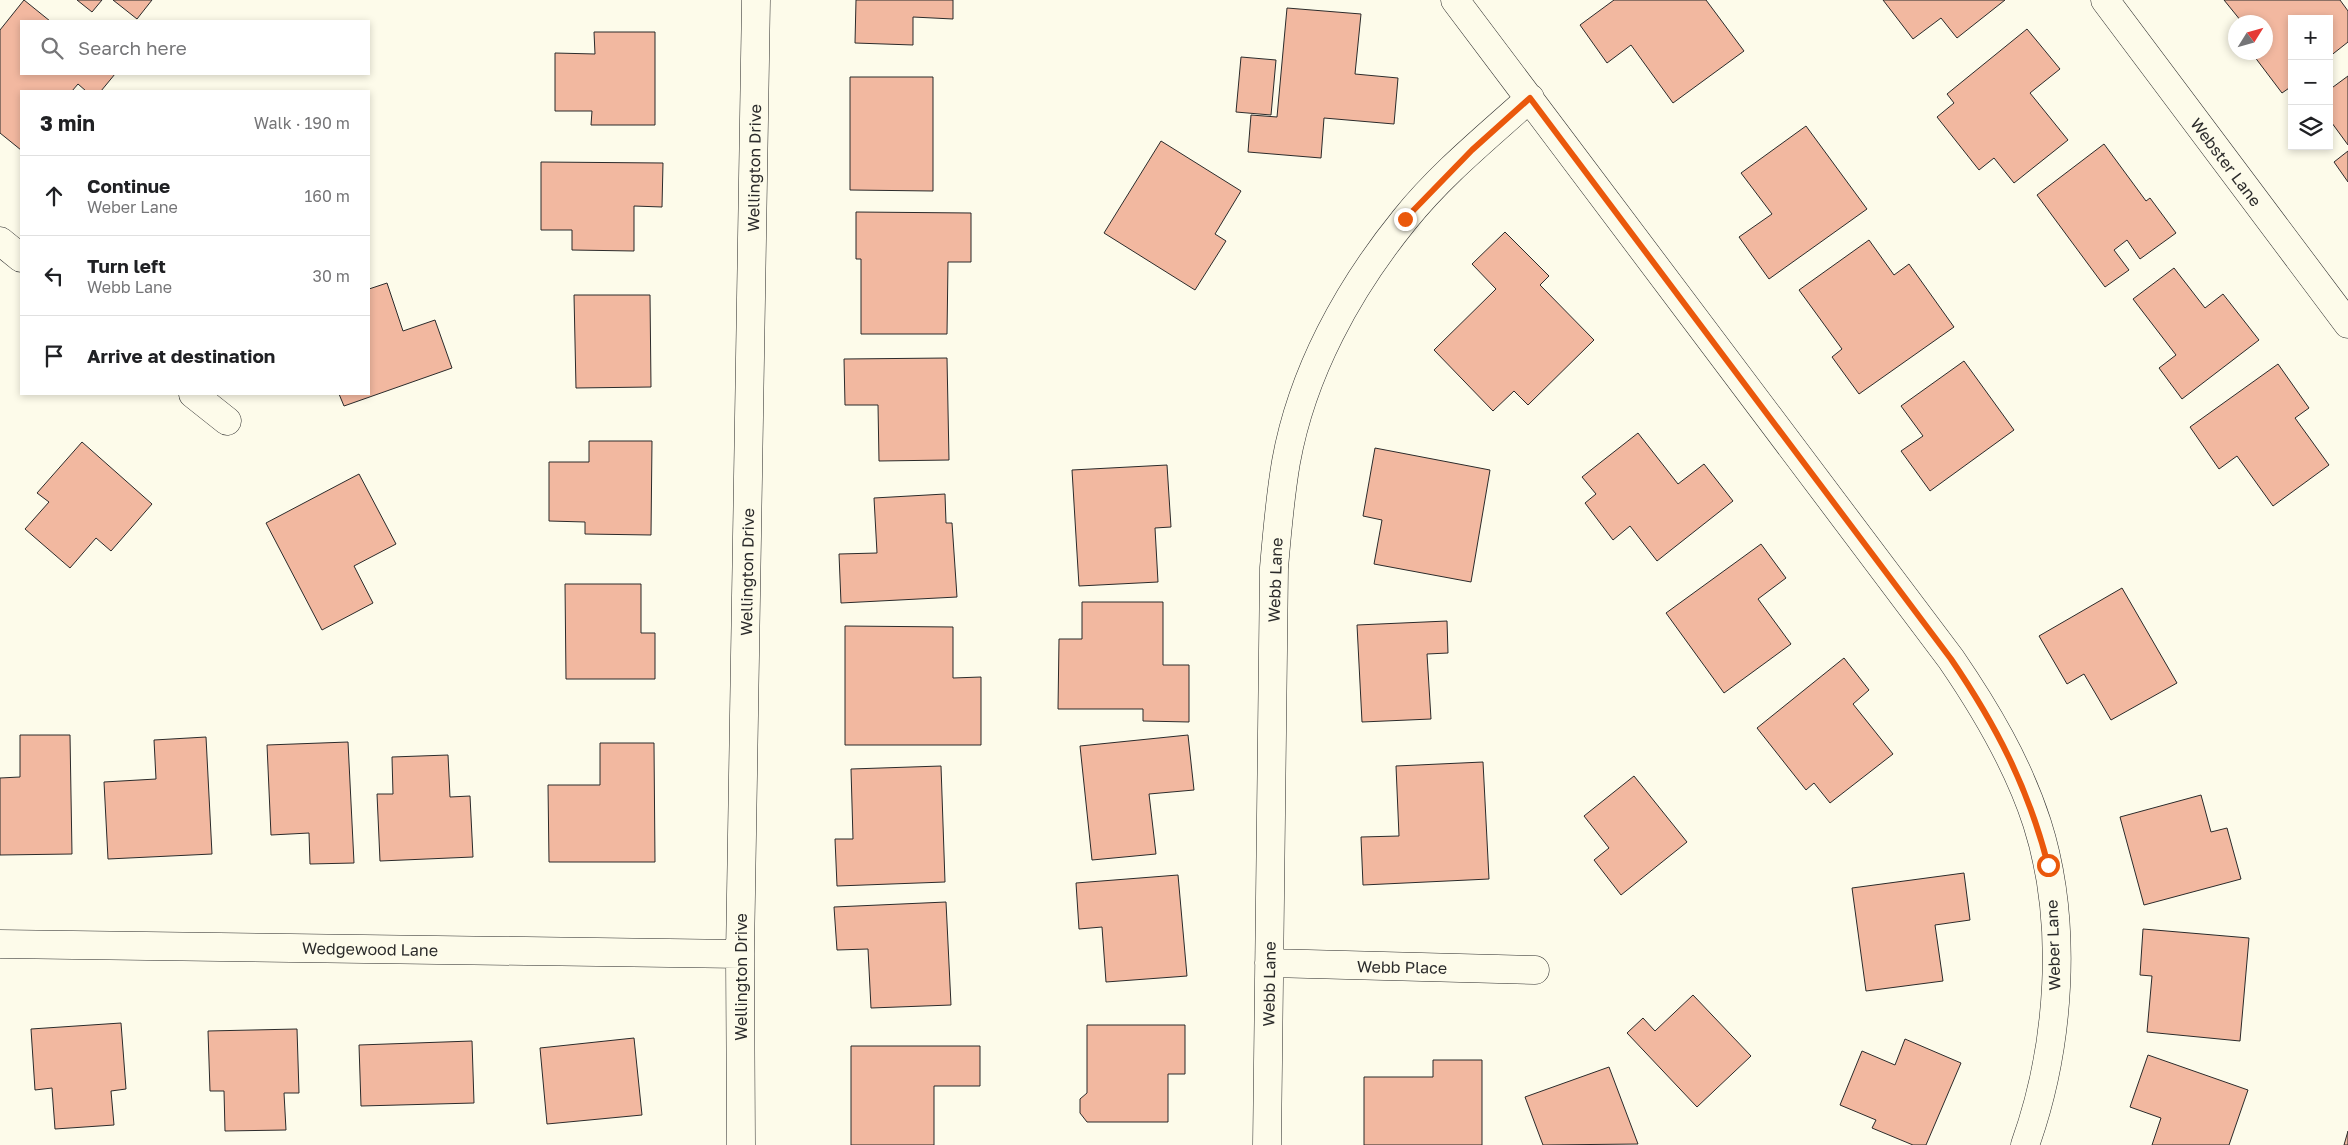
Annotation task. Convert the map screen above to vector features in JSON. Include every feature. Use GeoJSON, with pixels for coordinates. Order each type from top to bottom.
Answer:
{"type":"FeatureCollection","features":[{"type":"Feature","properties":{"kind":"street","name":"Wellington Drive"},"geometry":{"type":"LineString","coordinates":[[740,1145],[740,954],[756,0]]}},
{"type":"Feature","properties":{"kind":"street","name":"Weber Lane"},"geometry":{"type":"LineString","coordinates":[[1455,0],[1951,659],[1978,699],[2003,742],[2037,823],[2048,865],[2054,911],[2057,961],[2054,1004],[2043,1086],[2025,1145]]}},
{"type":"Feature","properties":{"kind":"street","name":"Webster Lane"},"geometry":{"type":"LineString","coordinates":[[2105,0],[2348,324]]}},
{"type":"Feature","properties":{"kind":"street","name":"Webb Lane"},"geometry":{"type":"LineString","coordinates":[[1267,1145],[1274,568],[1279,506],[1286,460],[1296,420],[1311,376],[1330,334],[1353,292],[1380,252],[1405,219],[1436,185],[1530,98]]}},
{"type":"Feature","properties":{"kind":"street"},"geometry":{"type":"LineString","coordinates":[[0,241],[20,257]]}},
{"type":"Feature","properties":{"kind":"street"},"geometry":{"type":"LineString","coordinates":[[194,395],[227,421]]}},
{"type":"Feature","properties":{"kind":"street","name":"Wedgewood Lane"},"geometry":{"type":"LineString","coordinates":[[0,944],[740,954]]}},
{"type":"Feature","properties":{"kind":"street","name":"Webb Place"},"geometry":{"type":"LineString","coordinates":[[1269,963],[1536,970]]}},
{"type":"Feature","properties":{"kind":"building"},"geometry":{"type":"Polygon","coordinates":[[[24,0],[49,20],[20,20],[20,75],[114,75],[102,90],[85,90],[78,84],[73,90],[20,90],[20,149],[0,133],[0,30],[24,0]]]}},
{"type":"Feature","properties":{"kind":"building"},"geometry":{"type":"Polygon","coordinates":[[[77,0],[102,0],[92,12],[77,0]]]}},
{"type":"Feature","properties":{"kind":"building"},"geometry":{"type":"Polygon","coordinates":[[[113,0],[152,0],[137,19],[113,0]]]}},
{"type":"Feature","properties":{"kind":"building"},"geometry":{"type":"Polygon","coordinates":[[[856,0],[953,0],[953,19],[913,17],[913,45],[855,43],[856,0]]]}},
{"type":"Feature","properties":{"kind":"building"},"geometry":{"type":"Polygon","coordinates":[[[1614,0],[1706,0],[1744,51],[1673,103],[1631,45],[1607,63],[1580,25],[1614,0]]]}},
{"type":"Feature","properties":{"kind":"building"},"geometry":{"type":"Polygon","coordinates":[[[1883,0],[2005,0],[1957,38],[1941,18],[1913,39],[1883,0]]]}},
{"type":"Feature","properties":{"kind":"building"},"geometry":{"type":"Polygon","coordinates":[[[2224,0],[2340,0],[2348,11],[2348,42],[2333,54],[2333,15],[2288,15],[2288,89],[2282,93],[2257,60],[2273,60],[2273,15],[2236,15],[2224,0]]]}},
{"type":"Feature","properties":{"kind":"building"},"geometry":{"type":"Polygon","coordinates":[[[1287,8],[1361,14],[1355,74],[1398,78],[1394,124],[1324,118],[1321,158],[1248,152],[1251,115],[1277,117],[1287,8]]]}},
{"type":"Feature","properties":{"kind":"building"},"geometry":{"type":"Polygon","coordinates":[[[2027,29],[2060,69],[2030,93],[2068,140],[2014,183],[1994,158],[1979,170],[1937,117],[1954,103],[1947,94],[2027,29]]]}},
{"type":"Feature","properties":{"kind":"building"},"geometry":{"type":"Polygon","coordinates":[[[594,32],[655,32],[655,125],[591,125],[592,111],[555,111],[555,53],[595,54],[594,32]]]}},
{"type":"Feature","properties":{"kind":"building"},"geometry":{"type":"Polygon","coordinates":[[[1241,57],[1276,60],[1271,115],[1236,112],[1241,57]]]}},
{"type":"Feature","properties":{"kind":"building"},"geometry":{"type":"Polygon","coordinates":[[[2348,76],[2348,145],[2333,124],[2333,87],[2348,76]]]}},
{"type":"Feature","properties":{"kind":"building"},"geometry":{"type":"Polygon","coordinates":[[[850,77],[933,77],[933,191],[850,190],[850,77]]]}},
{"type":"Feature","properties":{"kind":"building"},"geometry":{"type":"Polygon","coordinates":[[[1806,126],[1867,209],[1769,279],[1739,237],[1772,214],[1741,173],[1806,126]]]}},
{"type":"Feature","properties":{"kind":"building"},"geometry":{"type":"Polygon","coordinates":[[[1161,141],[1241,191],[1215,234],[1226,241],[1195,290],[1104,233],[1161,141]]]}},
{"type":"Feature","properties":{"kind":"building"},"geometry":{"type":"Polygon","coordinates":[[[2104,144],[2146,201],[2150,198],[2176,233],[2140,259],[2127,240],[2114,250],[2129,270],[2105,287],[2037,195],[2104,144]]]}},
{"type":"Feature","properties":{"kind":"building"},"geometry":{"type":"Polygon","coordinates":[[[2348,151],[2348,182],[2334,162],[2348,151]]]}},
{"type":"Feature","properties":{"kind":"building"},"geometry":{"type":"Polygon","coordinates":[[[541,162],[663,163],[662,207],[634,206],[634,251],[572,250],[572,230],[541,230],[541,162]]]}},
{"type":"Feature","properties":{"kind":"building"},"geometry":{"type":"Polygon","coordinates":[[[856,212],[971,213],[971,262],[948,262],[947,334],[861,334],[861,259],[856,259],[856,212]]]}},
{"type":"Feature","properties":{"kind":"building"},"geometry":{"type":"Polygon","coordinates":[[[1505,232],[1549,276],[1540,285],[1594,340],[1528,405],[1514,391],[1493,411],[1434,350],[1496,289],[1472,264],[1505,232]]]}},
{"type":"Feature","properties":{"kind":"building"},"geometry":{"type":"Polygon","coordinates":[[[1869,240],[1894,275],[1909,264],[1954,327],[1859,394],[1832,357],[1842,349],[1799,290],[1869,240]]]}},
{"type":"Feature","properties":{"kind":"building"},"geometry":{"type":"Polygon","coordinates":[[[2174,268],[2205,308],[2223,294],[2259,340],[2182,399],[2159,368],[2176,355],[2133,299],[2174,268]]]}},
{"type":"Feature","properties":{"kind":"building"},"geometry":{"type":"Polygon","coordinates":[[[387,283],[403,331],[435,320],[452,368],[344,406],[339,395],[370,395],[370,289],[387,283]]]}},
{"type":"Feature","properties":{"kind":"building"},"geometry":{"type":"Polygon","coordinates":[[[574,295],[650,295],[651,387],[576,388],[574,295]]]}},
{"type":"Feature","properties":{"kind":"building"},"geometry":{"type":"Polygon","coordinates":[[[947,358],[949,460],[879,461],[878,405],[845,405],[844,359],[947,358]]]}},
{"type":"Feature","properties":{"kind":"building"},"geometry":{"type":"Polygon","coordinates":[[[1964,361],[2014,430],[1930,491],[1901,451],[1923,436],[1901,406],[1964,361]]]}},
{"type":"Feature","properties":{"kind":"building"},"geometry":{"type":"Polygon","coordinates":[[[2278,364],[2309,408],[2295,418],[2329,465],[2273,506],[2237,456],[2219,469],[2190,427],[2278,364]]]}},
{"type":"Feature","properties":{"kind":"building"},"geometry":{"type":"Polygon","coordinates":[[[1638,433],[1678,484],[1704,464],[1733,501],[1657,561],[1630,526],[1613,540],[1585,503],[1596,494],[1582,477],[1638,433]]]}},
{"type":"Feature","properties":{"kind":"building"},"geometry":{"type":"Polygon","coordinates":[[[589,441],[652,441],[651,535],[585,534],[585,522],[549,521],[549,462],[589,462],[589,441]]]}},
{"type":"Feature","properties":{"kind":"building"},"geometry":{"type":"Polygon","coordinates":[[[82,442],[152,504],[111,551],[96,538],[70,568],[25,529],[49,502],[37,493],[82,442]]]}},
{"type":"Feature","properties":{"kind":"building"},"geometry":{"type":"Polygon","coordinates":[[[1375,448],[1490,470],[1471,582],[1374,564],[1382,520],[1363,516],[1375,448]]]}},
{"type":"Feature","properties":{"kind":"building"},"geometry":{"type":"Polygon","coordinates":[[[1167,465],[1171,527],[1155,528],[1158,582],[1079,586],[1072,470],[1167,465]]]}},
{"type":"Feature","properties":{"kind":"building"},"geometry":{"type":"Polygon","coordinates":[[[359,474],[396,544],[354,566],[373,603],[322,630],[266,523],[359,474]]]}},
{"type":"Feature","properties":{"kind":"building"},"geometry":{"type":"Polygon","coordinates":[[[945,494],[946,523],[952,523],[957,597],[841,603],[839,554],[877,553],[874,498],[945,494]]]}},
{"type":"Feature","properties":{"kind":"building"},"geometry":{"type":"Polygon","coordinates":[[[1761,544],[1786,578],[1758,599],[1791,644],[1724,693],[1666,613],[1761,544]]]}},
{"type":"Feature","properties":{"kind":"building"},"geometry":{"type":"Polygon","coordinates":[[[565,584],[641,584],[641,633],[655,633],[655,679],[566,679],[565,584]]]}},
{"type":"Feature","properties":{"kind":"building"},"geometry":{"type":"Polygon","coordinates":[[[2122,588],[2177,683],[2111,720],[2084,674],[2067,684],[2039,636],[2122,588]]]}},
{"type":"Feature","properties":{"kind":"building"},"geometry":{"type":"Polygon","coordinates":[[[1082,602],[1163,602],[1163,665],[1189,665],[1189,722],[1143,721],[1143,709],[1058,709],[1059,639],[1082,639],[1082,602]]]}},
{"type":"Feature","properties":{"kind":"building"},"geometry":{"type":"Polygon","coordinates":[[[1447,621],[1448,653],[1427,654],[1431,719],[1362,722],[1357,625],[1447,621]]]}},
{"type":"Feature","properties":{"kind":"building"},"geometry":{"type":"Polygon","coordinates":[[[845,626],[953,627],[953,678],[981,677],[981,745],[845,745],[845,626]]]}},
{"type":"Feature","properties":{"kind":"building"},"geometry":{"type":"Polygon","coordinates":[[[1844,658],[1869,690],[1853,704],[1893,754],[1830,803],[1814,783],[1806,790],[1757,728],[1844,658]]]}},
{"type":"Feature","properties":{"kind":"building"},"geometry":{"type":"Polygon","coordinates":[[[20,735],[70,735],[72,854],[0,855],[0,778],[20,777],[20,735]]]}},
{"type":"Feature","properties":{"kind":"building"},"geometry":{"type":"Polygon","coordinates":[[[1188,735],[1194,790],[1149,794],[1156,854],[1092,860],[1080,746],[1188,735]]]}},
{"type":"Feature","properties":{"kind":"building"},"geometry":{"type":"Polygon","coordinates":[[[206,737],[212,854],[108,859],[104,782],[156,779],[154,740],[206,737]]]}},
{"type":"Feature","properties":{"kind":"building"},"geometry":{"type":"Polygon","coordinates":[[[348,742],[354,863],[310,864],[309,833],[271,835],[267,745],[348,742]]]}},
{"type":"Feature","properties":{"kind":"building"},"geometry":{"type":"Polygon","coordinates":[[[600,743],[654,743],[655,862],[549,862],[548,785],[600,785],[600,743]]]}},
{"type":"Feature","properties":{"kind":"building"},"geometry":{"type":"Polygon","coordinates":[[[448,755],[450,797],[470,796],[473,857],[380,861],[377,794],[393,794],[392,757],[448,755]]]}},
{"type":"Feature","properties":{"kind":"building"},"geometry":{"type":"Polygon","coordinates":[[[1483,762],[1489,879],[1363,885],[1361,837],[1399,836],[1396,766],[1483,762]]]}},
{"type":"Feature","properties":{"kind":"building"},"geometry":{"type":"Polygon","coordinates":[[[941,766],[945,882],[837,886],[835,839],[853,839],[851,769],[941,766]]]}},
{"type":"Feature","properties":{"kind":"building"},"geometry":{"type":"Polygon","coordinates":[[[1634,776],[1687,842],[1621,895],[1594,860],[1609,848],[1584,816],[1634,776]]]}},
{"type":"Feature","properties":{"kind":"building"},"geometry":{"type":"Polygon","coordinates":[[[2201,795],[2211,832],[2227,828],[2241,879],[2144,905],[2120,817],[2201,795]]]}},
{"type":"Feature","properties":{"kind":"building"},"geometry":{"type":"Polygon","coordinates":[[[1964,873],[1970,920],[1935,925],[1943,981],[1866,991],[1852,888],[1964,873]]]}},
{"type":"Feature","properties":{"kind":"building"},"geometry":{"type":"Polygon","coordinates":[[[1178,875],[1187,976],[1106,982],[1102,927],[1079,929],[1076,883],[1178,875]]]}},
{"type":"Feature","properties":{"kind":"building"},"geometry":{"type":"Polygon","coordinates":[[[946,902],[951,1005],[871,1008],[868,949],[837,950],[834,907],[946,902]]]}},
{"type":"Feature","properties":{"kind":"building"},"geometry":{"type":"Polygon","coordinates":[[[2143,929],[2249,938],[2240,1041],[2147,1032],[2152,976],[2140,975],[2143,929]]]}},
{"type":"Feature","properties":{"kind":"building"},"geometry":{"type":"Polygon","coordinates":[[[1693,995],[1751,1056],[1697,1107],[1627,1033],[1643,1018],[1655,1031],[1693,995]]]}},
{"type":"Feature","properties":{"kind":"building"},"geometry":{"type":"Polygon","coordinates":[[[121,1023],[126,1089],[111,1091],[114,1125],[55,1129],[52,1088],[35,1090],[31,1029],[121,1023]]]}},
{"type":"Feature","properties":{"kind":"building"},"geometry":{"type":"Polygon","coordinates":[[[1087,1025],[1185,1025],[1185,1074],[1168,1074],[1168,1122],[1087,1122],[1080,1113],[1080,1099],[1087,1093],[1087,1025]]]}},
{"type":"Feature","properties":{"kind":"building"},"geometry":{"type":"Polygon","coordinates":[[[297,1029],[299,1093],[284,1093],[286,1130],[225,1131],[224,1091],[210,1091],[208,1031],[297,1029]]]}},
{"type":"Feature","properties":{"kind":"building"},"geometry":{"type":"Polygon","coordinates":[[[634,1038],[642,1115],[547,1124],[540,1048],[634,1038]]]}},
{"type":"Feature","properties":{"kind":"building"},"geometry":{"type":"Polygon","coordinates":[[[1905,1039],[1961,1063],[1926,1145],[1913,1145],[1872,1128],[1876,1120],[1840,1105],[1862,1051],[1895,1065],[1905,1039]]]}},
{"type":"Feature","properties":{"kind":"building"},"geometry":{"type":"Polygon","coordinates":[[[472,1041],[474,1103],[361,1106],[359,1045],[472,1041]]]}},
{"type":"Feature","properties":{"kind":"building"},"geometry":{"type":"Polygon","coordinates":[[[851,1046],[980,1046],[980,1086],[934,1086],[934,1145],[851,1145],[851,1046]]]}},
{"type":"Feature","properties":{"kind":"building"},"geometry":{"type":"Polygon","coordinates":[[[2148,1055],[2248,1090],[2229,1145],[2152,1145],[2161,1118],[2130,1107],[2148,1055]]]}},
{"type":"Feature","properties":{"kind":"building"},"geometry":{"type":"Polygon","coordinates":[[[1433,1060],[1482,1060],[1482,1145],[1364,1145],[1364,1077],[1433,1077],[1433,1060]]]}},
{"type":"Feature","properties":{"kind":"building"},"geometry":{"type":"Polygon","coordinates":[[[1609,1067],[1638,1144],[1543,1145],[1525,1097],[1609,1067]]]}},
{"type":"Feature","properties":{"kind":"building"},"geometry":{"type":"Polygon","coordinates":[[[2348,1131],[2348,1145],[2344,1145],[2348,1131]]]}},
{"type":"Feature","properties":{"kind":"route"},"geometry":{"type":"LineString","coordinates":[[1405,219],[1472,150],[1530,98],[1951,659],[1978,699],[2003,742],[2037,823],[2048,865]]}}]}
